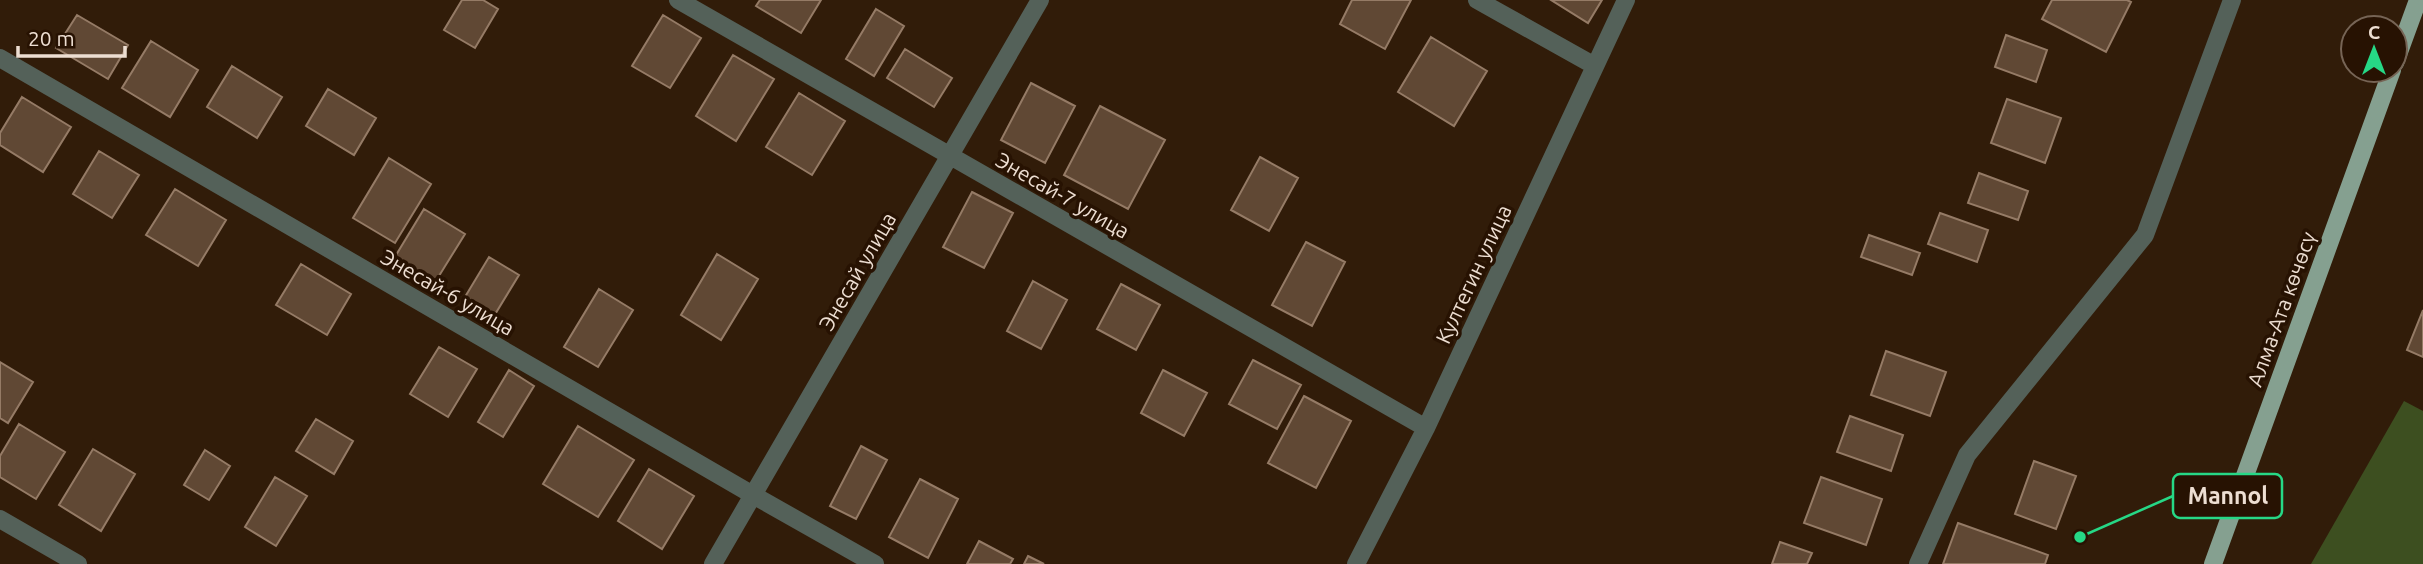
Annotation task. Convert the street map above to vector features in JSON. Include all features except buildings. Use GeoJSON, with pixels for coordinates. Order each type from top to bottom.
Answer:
{"type":"FeatureCollection","features":[{"type":"Feature","properties":{"kind":"main road"},"geometry":{"type":"LineString","coordinates":[[2409,25],[2418,0]]}},
{"type":"Feature","properties":{"kind":"main road","name":"Алма-Ата көчөсү"},"geometry":{"type":"LineString","coordinates":[[2213,564],[2387,84]]}},
{"type":"Feature","properties":{"kind":"street","name":"Энесай-7 улица"},"geometry":{"type":"LineString","coordinates":[[678,0],[1426,428]]}},
{"type":"Feature","properties":{"kind":"street","name":"Энесай улица"},"geometry":{"type":"LineString","coordinates":[[713,564],[1040,0]]}},
{"type":"Feature","properties":{"kind":"street"},"geometry":{"type":"LineString","coordinates":[[1477,0],[1595,66]]}},
{"type":"Feature","properties":{"kind":"street","name":"Култегин улица"},"geometry":{"type":"LineString","coordinates":[[1356,564],[1426,428],[1626,0]]}},
{"type":"Feature","properties":{"kind":"street"},"geometry":{"type":"LineString","coordinates":[[1918,564],[1967,455],[2144,235],[2232,0]]}},
{"type":"Feature","properties":{"kind":"street","name":"Энесай-6 улица"},"geometry":{"type":"LineString","coordinates":[[0,58],[875,564]]}},
{"type":"Feature","properties":{"kind":"street"},"geometry":{"type":"LineString","coordinates":[[0,519],[78,564]]}},
{"type":"Feature","properties":{"kind":"green space"},"geometry":{"type":"Polygon","coordinates":[[[2404,401],[2423,411],[2423,564],[2311,564],[2404,401]]]}},
{"type":"Feature","properties":{"kind":"place","name":"Mannol"},"geometry":{"type":"Point","coordinates":[2080,537]}}]}
